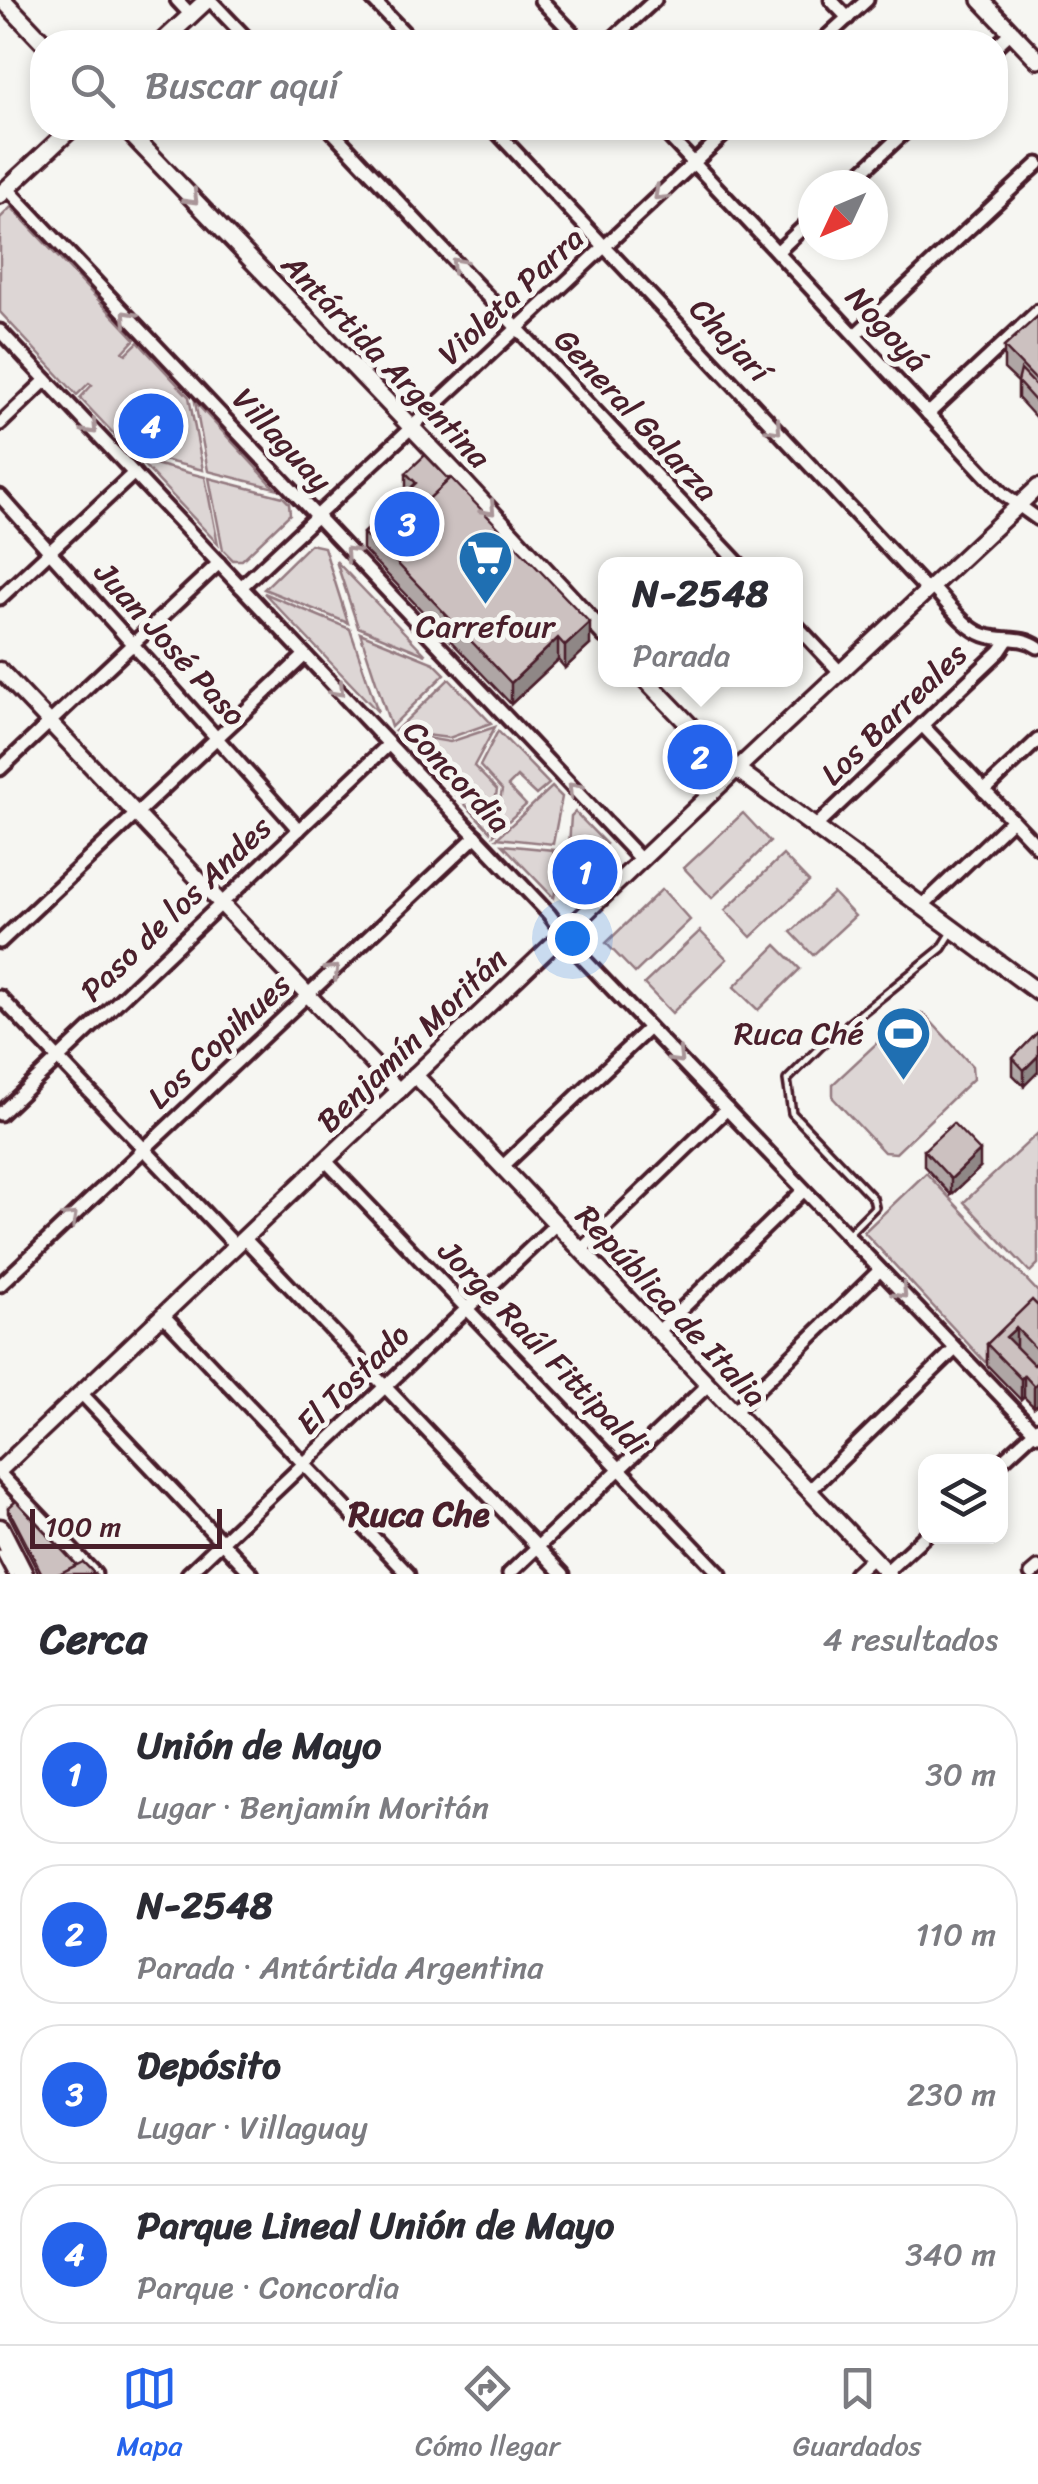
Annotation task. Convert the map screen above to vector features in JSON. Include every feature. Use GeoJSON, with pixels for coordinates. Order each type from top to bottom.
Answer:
{"type":"FeatureCollection","features":[{"type":"Feature","properties":{"kind":"main road"},"geometry":{"type":"LineString","coordinates":[[3,0],[32,30]]}},
{"type":"Feature","properties":{"kind":"main road"},"geometry":{"type":"LineString","coordinates":[[174,30],[208,0]]}},
{"type":"Feature","properties":{"kind":"main road"},"geometry":{"type":"LineString","coordinates":[[980,0],[1038,60]]}},
{"type":"Feature","properties":{"kind":"main road"},"geometry":{"type":"LineString","coordinates":[[4,192],[59,140]]}},
{"type":"Feature","properties":{"kind":"main road","name":"Antártida Argentina"},"geometry":{"type":"LineString","coordinates":[[137,140],[598,627]]}},
{"type":"Feature","properties":{"kind":"main road"},"geometry":{"type":"LineString","coordinates":[[653,687],[710,748],[1038,992]]}},
{"type":"Feature","properties":{"kind":"main road"},"geometry":{"type":"LineString","coordinates":[[0,1529],[21,1570]]}},
{"type":"Feature","properties":{"kind":"street"},"geometry":{"type":"LineString","coordinates":[[177,0],[191,14]]}},
{"type":"Feature","properties":{"kind":"street"},"geometry":{"type":"LineString","coordinates":[[208,0],[238,30]]}},
{"type":"Feature","properties":{"kind":"street"},"geometry":{"type":"LineString","coordinates":[[373,0],[402,30]]}},
{"type":"Feature","properties":{"kind":"street"},"geometry":{"type":"LineString","coordinates":[[541,0],[570,30]]}},
{"type":"Feature","properties":{"kind":"street"},"geometry":{"type":"LineString","coordinates":[[623,30],[655,0]]}},
{"type":"Feature","properties":{"kind":"street"},"geometry":{"type":"LineString","coordinates":[[831,0],[848,18]]}},
{"type":"Feature","properties":{"kind":"street"},"geometry":{"type":"LineString","coordinates":[[834,30],[866,0]]}},
{"type":"Feature","properties":{"kind":"street"},"geometry":{"type":"LineString","coordinates":[[1008,35],[1011,32]]}},
{"type":"Feature","properties":{"kind":"street","name":"General Galarza"},"geometry":{"type":"LineString","coordinates":[[340,140],[732,557]]}},
{"type":"Feature","properties":{"kind":"street","name":"Chajarí"},"geometry":{"type":"LineString","coordinates":[[504,140],[976,632],[1028,641],[1038,647]]}},
{"type":"Feature","properties":{"kind":"street","name":"Nogoyá"},"geometry":{"type":"LineString","coordinates":[[673,140],[1004,494],[1038,519]]}},
{"type":"Feature","properties":{"kind":"street","name":"Violeta Parra"},"geometry":{"type":"LineString","coordinates":[[241,587],[718,140]]}},
{"type":"Feature","properties":{"kind":"street"},"geometry":{"type":"LineString","coordinates":[[864,170],[896,140]]}},
{"type":"Feature","properties":{"kind":"street"},"geometry":{"type":"LineString","coordinates":[[855,335],[1038,164]]}},
{"type":"Feature","properties":{"kind":"street","name":"Villaguay"},"geometry":{"type":"LineString","coordinates":[[4,192],[641,860]]}},
{"type":"Feature","properties":{"kind":"street"},"geometry":{"type":"LineString","coordinates":[[777,252],[798,232]]}},
{"type":"Feature","properties":{"kind":"street"},"geometry":{"type":"LineString","coordinates":[[928,414],[1038,311]]}},
{"type":"Feature","properties":{"kind":"street","name":"Concordia"},"geometry":{"type":"LineString","coordinates":[[0,331],[476,836],[576,952],[1037,1431]]}},
{"type":"Feature","properties":{"kind":"street"},"geometry":{"type":"LineString","coordinates":[[0,424],[46,380]]}},
{"type":"Feature","properties":{"kind":"street"},"geometry":{"type":"LineString","coordinates":[[0,598],[134,473]]}},
{"type":"Feature","properties":{"kind":"street","name":"Benjamín Moritán"},"geometry":{"type":"LineString","coordinates":[[0,1472],[641,860],[1038,488]]}},
{"type":"Feature","properties":{"kind":"street","name":"Juan José Paso"},"geometry":{"type":"LineString","coordinates":[[0,496],[300,830]]}},
{"type":"Feature","properties":{"kind":"street"},"geometry":{"type":"LineString","coordinates":[[0,770],[218,563]]}},
{"type":"Feature","properties":{"kind":"street"},"geometry":{"type":"LineString","coordinates":[[803,633],[840,672]]}},
{"type":"Feature","properties":{"kind":"street","name":"Los Barreales"},"geometry":{"type":"LineString","coordinates":[[815,827],[1000,651],[1008,639]]}},
{"type":"Feature","properties":{"kind":"street"},"geometry":{"type":"LineString","coordinates":[[0,942],[305,655]]}},
{"type":"Feature","properties":{"kind":"street"},"geometry":{"type":"LineString","coordinates":[[0,670],[399,1091]]}},
{"type":"Feature","properties":{"kind":"street"},"geometry":{"type":"LineString","coordinates":[[922,725],[1038,846]]}},
{"type":"Feature","properties":{"kind":"street"},"geometry":{"type":"LineString","coordinates":[[984,790],[1038,740]]}},
{"type":"Feature","properties":{"kind":"street","name":"Paso de los Andes"},"geometry":{"type":"LineString","coordinates":[[0,1114],[389,744]]}},
{"type":"Feature","properties":{"kind":"street"},"geometry":{"type":"LineString","coordinates":[[922,906],[1012,820]]}},
{"type":"Feature","properties":{"kind":"street","name":"Los Copihues"},"geometry":{"type":"LineString","coordinates":[[0,1285],[476,836]]}},
{"type":"Feature","properties":{"kind":"street"},"geometry":{"type":"LineString","coordinates":[[0,997],[144,1150],[385,1386],[563,1574]]}},
{"type":"Feature","properties":{"kind":"street"},"geometry":{"type":"LineString","coordinates":[[502,1167],[649,1028]]}},
{"type":"Feature","properties":{"kind":"street","name":"República de Italia"},"geometry":{"type":"LineString","coordinates":[[415,1076],[887,1573]]}},
{"type":"Feature","properties":{"kind":"street"},"geometry":{"type":"LineString","coordinates":[[580,1250],[727,1109]]}},
{"type":"Feature","properties":{"kind":"street","name":"Jorge Raúl Fittipaldi"},"geometry":{"type":"LineString","coordinates":[[326,1160],[720,1574]]}},
{"type":"Feature","properties":{"kind":"street"},"geometry":{"type":"LineString","coordinates":[[658,1332],[804,1190]]}},
{"type":"Feature","properties":{"kind":"street","name":"El Tostado"},"geometry":{"type":"LineString","coordinates":[[188,1574],[556,1224]]}},
{"type":"Feature","properties":{"kind":"street"},"geometry":{"type":"LineString","coordinates":[[734,1412],[880,1270]]}},
{"type":"Feature","properties":{"kind":"street"},"geometry":{"type":"LineString","coordinates":[[163,1315],[408,1574]]}},
{"type":"Feature","properties":{"kind":"street"},"geometry":{"type":"LineString","coordinates":[[809,1491],[955,1348]]}},
{"type":"Feature","properties":{"kind":"street"},"geometry":{"type":"LineString","coordinates":[[509,1574],[708,1384]]}},
{"type":"Feature","properties":{"kind":"street"},"geometry":{"type":"LineString","coordinates":[[81,1393],[252,1574]]}},
{"type":"Feature","properties":{"kind":"street"},"geometry":{"type":"LineString","coordinates":[[1008,1457],[1037,1431]]}},
{"type":"Feature","properties":{"kind":"street"},"geometry":{"type":"LineString","coordinates":[[0,1472],[54,1537],[95,1574]]}},
{"type":"Feature","properties":{"kind":"street"},"geometry":{"type":"LineString","coordinates":[[887,1573],[918,1542]]}},
{"type":"Feature","properties":{"kind":"street"},"geometry":{"type":"LineString","coordinates":[[855,1574],[872,1558]]}},
{"type":"Feature","properties":{"kind":"street"},"geometry":{"type":"LineString","coordinates":[[1031,1574],[1038,1568]]}},
{"type":"Feature","properties":{"kind":"lane"},"geometry":{"type":"LineString","coordinates":[[846,1234],[875,1206],[873,1198],[792,1113],[787,1080],[821,1046],[942,948],[954,930]]}},
{"type":"Feature","properties":{"kind":"lane"},"geometry":{"type":"LineString","coordinates":[[0,1553],[21,1570]]}},
{"type":"Feature","properties":{"kind":"shaded area"},"geometry":{"type":"Polygon","coordinates":[[[11,207],[135,339],[123,352],[126,354],[138,342],[189,397],[203,470],[131,452],[80,398],[92,385],[89,383],[77,395],[0,312],[0,218],[11,207]]]}},
{"type":"Feature","properties":{"kind":"shaded area"},"geometry":{"type":"Polygon","coordinates":[[[195,402],[275,488],[208,471],[195,402]]]}},
{"type":"Feature","properties":{"kind":"shaded area"},"geometry":{"type":"Polygon","coordinates":[[[139,460],[205,477],[218,544],[139,460]]]}},
{"type":"Feature","properties":{"kind":"shaded area"},"geometry":{"type":"Polygon","coordinates":[[[209,478],[283,497],[289,503],[290,514],[242,560],[233,560],[223,550],[209,478]]]}},
{"type":"Feature","properties":{"kind":"shaded area"},"geometry":{"type":"Polygon","coordinates":[[[310,544],[324,547],[348,623],[264,589],[310,544]]]}},
{"type":"Feature","properties":{"kind":"shaded area"},"geometry":{"type":"Polygon","coordinates":[[[336,561],[426,655],[358,627],[336,561]]]}},
{"type":"Feature","properties":{"kind":"shaded area"},"geometry":{"type":"Polygon","coordinates":[[[264,593],[350,629],[378,712],[264,593]]]}},
{"type":"Feature","properties":{"kind":"shaded area"},"geometry":{"type":"Polygon","coordinates":[[[360,633],[434,663],[445,674],[391,727],[360,633]]]}},
{"type":"Feature","properties":{"kind":"shaded area"},"geometry":{"type":"Polygon","coordinates":[[[449,679],[491,723],[449,738],[395,731],[449,679]]]}},
{"type":"Feature","properties":{"kind":"shaded area"},"geometry":{"type":"Polygon","coordinates":[[[495,727],[474,766],[497,790],[490,831],[445,783],[447,765],[421,737],[450,742],[495,727]]]}},
{"type":"Feature","properties":{"kind":"shaded area"},"geometry":{"type":"Polygon","coordinates":[[[498,731],[549,784],[536,795],[517,777],[508,786],[526,805],[494,834],[502,790],[480,766],[498,731]]]}},
{"type":"Feature","properties":{"kind":"shaded area"},"geometry":{"type":"Polygon","coordinates":[[[552,787],[562,797],[553,844],[497,838],[552,787]]]}},
{"type":"Feature","properties":{"kind":"shaded area"},"geometry":{"type":"Polygon","coordinates":[[[575,812],[606,844],[600,849],[569,846],[571,816],[575,812]]]}},
{"type":"Feature","properties":{"kind":"shaded area"},"geometry":{"type":"Polygon","coordinates":[[[743,813],[770,842],[712,898],[684,868],[743,813]]]}},
{"type":"Feature","properties":{"kind":"shaded area"},"geometry":{"type":"Polygon","coordinates":[[[503,845],[553,850],[557,881],[554,898],[503,845]]]}},
{"type":"Feature","properties":{"kind":"shaded area"},"geometry":{"type":"Polygon","coordinates":[[[569,852],[600,855],[605,864],[568,900],[569,852]]]}},
{"type":"Feature","properties":{"kind":"shaded area"},"geometry":{"type":"Polygon","coordinates":[[[783,855],[809,882],[751,937],[725,910],[783,855]]]}},
{"type":"Feature","properties":{"kind":"shaded area"},"geometry":{"type":"Polygon","coordinates":[[[662,889],[690,920],[635,973],[606,943],[662,889]]]}},
{"type":"Feature","properties":{"kind":"shaded area"},"geometry":{"type":"Polygon","coordinates":[[[833,893],[855,916],[813,955],[791,932],[833,893]]]}},
{"type":"Feature","properties":{"kind":"shaded area"},"geometry":{"type":"Polygon","coordinates":[[[700,931],[727,959],[672,1013],[644,984],[700,931]]]}},
{"type":"Feature","properties":{"kind":"shaded area"},"geometry":{"type":"Polygon","coordinates":[[[776,945],[800,969],[758,1010],[734,987],[776,945]]]}},
{"type":"Feature","properties":{"kind":"shaded area","name":"Ruca Ché"},"geometry":{"type":"Polygon","coordinates":[[[910,1012],[924,1014],[972,1066],[973,1079],[896,1153],[884,1152],[833,1098],[833,1084],[910,1012]]]}},
{"type":"Feature","properties":{"kind":"shaded area"},"geometry":{"type":"Polygon","coordinates":[[[1038,1133],[1038,1264],[1030,1272],[964,1202],[1038,1133]]]}},
{"type":"Feature","properties":{"kind":"shaded area"},"geometry":{"type":"Polygon","coordinates":[[[926,1173],[1038,1292],[1038,1310],[985,1362],[864,1232],[926,1173]]]}},
{"type":"Feature","properties":{"kind":"building"},"geometry":{"type":"Polygon","coordinates":[[[1038,316],[1038,382],[1004,347],[1038,316]]]}},
{"type":"Feature","properties":{"kind":"building"},"geometry":{"type":"Polygon","coordinates":[[[1021,370],[1038,388],[1037,403],[1018,382],[1021,370]]]}},
{"type":"Feature","properties":{"kind":"building"},"geometry":{"type":"Polygon","coordinates":[[[425,455],[449,480],[380,545],[380,551],[363,533],[416,483],[406,473],[425,455]]]}},
{"type":"Feature","properties":{"kind":"building","name":"Carrefour"},"geometry":{"type":"Polygon","coordinates":[[[451,478],[590,623],[565,646],[558,638],[511,683],[380,545],[451,478]]]}},
{"type":"Feature","properties":{"kind":"building"},"geometry":{"type":"Polygon","coordinates":[[[1038,1032],[1038,1056],[1024,1070],[1013,1058],[1038,1032]]]}},
{"type":"Feature","properties":{"kind":"building"},"geometry":{"type":"Polygon","coordinates":[[[953,1123],[980,1151],[951,1179],[924,1150],[953,1123]]]}},
{"type":"Feature","properties":{"kind":"building"},"geometry":{"type":"Polygon","coordinates":[[[1032,1300],[1038,1306],[1038,1351],[1016,1328],[1006,1337],[1034,1365],[1038,1361],[1038,1382],[1034,1386],[1024,1375],[1021,1379],[987,1344],[1032,1300]]]}},
{"type":"Feature","properties":{"kind":"building"},"geometry":{"type":"Polygon","coordinates":[[[16,1501],[76,1565],[59,1574],[42,1574],[8,1508],[16,1501]]]}},
{"type":"Feature","properties":{"kind":"building"},"geometry":{"type":"Polygon","coordinates":[[[83,1562],[95,1574],[59,1574],[83,1562]]]}},
{"type":"Feature","properties":{"kind":"place","name":"Parque Lineal Unión de Mayo"},"geometry":{"type":"Point","coordinates":[151,426]}},
{"type":"Feature","properties":{"kind":"place","name":"Depósito"},"geometry":{"type":"Point","coordinates":[407,524]}},
{"type":"Feature","properties":{"kind":"place","name":"Carrefour"},"geometry":{"type":"Point","coordinates":[485,606]}},
{"type":"Feature","properties":{"kind":"place","name":"N-2548"},"geometry":{"type":"Point","coordinates":[700,757]}},
{"type":"Feature","properties":{"kind":"place","name":"Unión de Mayo"},"geometry":{"type":"Point","coordinates":[585,872]}},
{"type":"Feature","properties":{"kind":"place","name":"Ruca Ché"},"geometry":{"type":"Point","coordinates":[903,1082]}},
{"type":"Feature","properties":{"kind":"district","name":"Ruca Che"},"geometry":{"type":"Point","coordinates":[419,1514]}}]}
